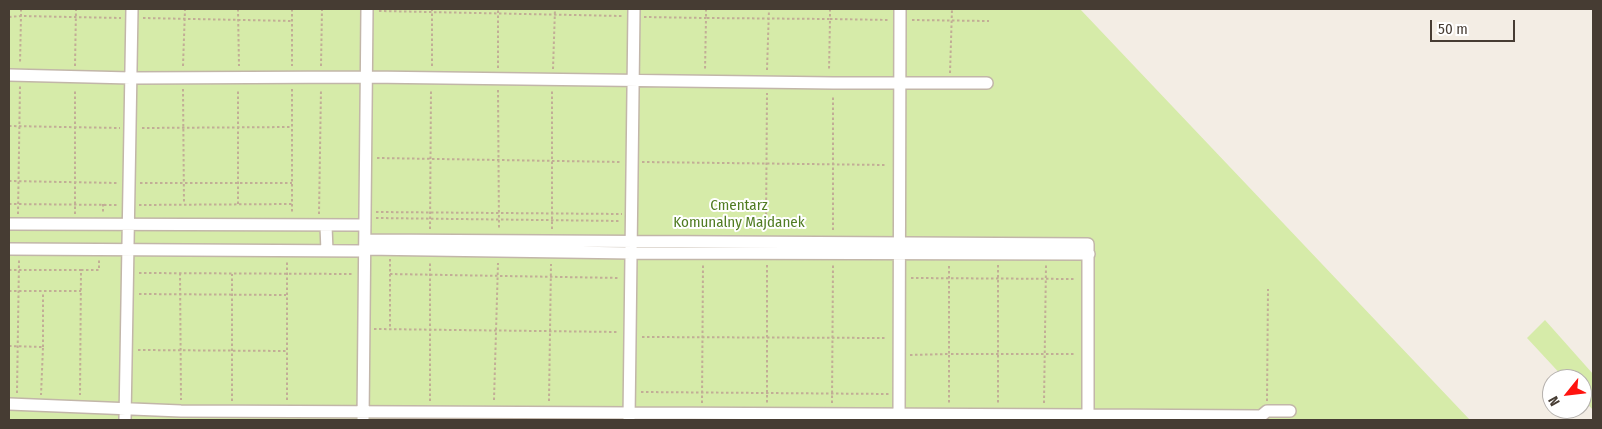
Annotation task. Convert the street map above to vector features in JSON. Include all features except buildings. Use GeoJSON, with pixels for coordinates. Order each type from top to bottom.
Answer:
{"type":"FeatureCollection","features":[{"type":"Feature","properties":{"kind":"street"},"geometry":{"type":"LineString","coordinates":[[899,417],[900,9]]}},
{"type":"Feature","properties":{"kind":"street"},"geometry":{"type":"LineString","coordinates":[[363,415],[363,274],[368,77],[367,10]]}},
{"type":"Feature","properties":{"kind":"street"},"geometry":{"type":"LineString","coordinates":[[125,414],[132,13]]}},
{"type":"Feature","properties":{"kind":"street"},"geometry":{"type":"LineString","coordinates":[[629,416],[634,13]]}},
{"type":"Feature","properties":{"kind":"street"},"geometry":{"type":"LineString","coordinates":[[14,75],[131,78],[431,77],[704,82],[987,83]]}},
{"type":"Feature","properties":{"kind":"street"},"geometry":{"type":"LineString","coordinates":[[14,224],[323,226],[365,218]]}},
{"type":"Feature","properties":{"kind":"street"},"geometry":{"type":"LineString","coordinates":[[323,226],[326,252]]}},
{"type":"Feature","properties":{"kind":"street"},"geometry":{"type":"LineString","coordinates":[[14,249],[326,252],[365,247],[431,245],[900,248],[1088,244],[1088,417]]}},
{"type":"Feature","properties":{"kind":"street"},"geometry":{"type":"LineString","coordinates":[[365,247],[390,250],[431,245]]}},
{"type":"Feature","properties":{"kind":"street"},"geometry":{"type":"LineString","coordinates":[[631,247],[703,252],[766,247]]}},
{"type":"Feature","properties":{"kind":"street"},"geometry":{"type":"LineString","coordinates":[[900,248],[949,253],[1089,254]]}},
{"type":"Feature","properties":{"kind":"street"},"geometry":{"type":"LineString","coordinates":[[13,404],[79,406],[125,414],[181,411],[286,410],[363,415],[494,410],[629,416],[702,413],[832,414],[899,417],[998,414],[1088,417],[1260,416],[1267,411],[1290,411]]}},
{"type":"Feature","properties":{"kind":"path"},"geometry":{"type":"LineString","coordinates":[[14,224],[18,204],[19,126],[14,75],[21,9]]}},
{"type":"Feature","properties":{"kind":"path"},"geometry":{"type":"LineString","coordinates":[[75,224],[76,9]]}},
{"type":"Feature","properties":{"kind":"path"},"geometry":{"type":"LineString","coordinates":[[184,204],[183,78],[185,9]]}},
{"type":"Feature","properties":{"kind":"path"},"geometry":{"type":"LineString","coordinates":[[238,9],[238,204]]}},
{"type":"Feature","properties":{"kind":"path"},"geometry":{"type":"LineString","coordinates":[[292,9],[292,226]]}},
{"type":"Feature","properties":{"kind":"path"},"geometry":{"type":"LineString","coordinates":[[322,9],[323,226]]}},
{"type":"Feature","properties":{"kind":"path"},"geometry":{"type":"LineString","coordinates":[[494,410],[498,276],[498,9]]}},
{"type":"Feature","properties":{"kind":"path"},"geometry":{"type":"LineString","coordinates":[[548,411],[552,247],[552,79],[555,9]]}},
{"type":"Feature","properties":{"kind":"path"},"geometry":{"type":"LineString","coordinates":[[704,82],[706,9]]}},
{"type":"Feature","properties":{"kind":"path"},"geometry":{"type":"LineString","coordinates":[[767,414],[768,9]]}},
{"type":"Feature","properties":{"kind":"path"},"geometry":{"type":"LineString","coordinates":[[830,9],[833,164],[832,414]]}},
{"type":"Feature","properties":{"kind":"path"},"geometry":{"type":"LineString","coordinates":[[950,83],[952,9]]}},
{"type":"Feature","properties":{"kind":"path"},"geometry":{"type":"LineString","coordinates":[[367,10],[432,10],[555,15],[634,13],[706,18],[830,19]]}},
{"type":"Feature","properties":{"kind":"path"},"geometry":{"type":"LineString","coordinates":[[430,411],[432,10]]}},
{"type":"Feature","properties":{"kind":"path"},"geometry":{"type":"LineString","coordinates":[[9,16],[76,17],[132,13],[184,19],[292,21]]}},
{"type":"Feature","properties":{"kind":"path"},"geometry":{"type":"LineString","coordinates":[[9,126],[184,128],[292,126]]}},
{"type":"Feature","properties":{"kind":"path"},"geometry":{"type":"LineString","coordinates":[[365,157],[899,165]]}},
{"type":"Feature","properties":{"kind":"path"},"geometry":{"type":"LineString","coordinates":[[9,181],[292,183]]}},
{"type":"Feature","properties":{"kind":"path"},"geometry":{"type":"LineString","coordinates":[[9,204],[292,204]]}},
{"type":"Feature","properties":{"kind":"path"},"geometry":{"type":"LineString","coordinates":[[365,218],[430,212],[551,213],[631,217]]}},
{"type":"Feature","properties":{"kind":"path"},"geometry":{"type":"LineString","coordinates":[[365,218],[551,220],[631,217]]}},
{"type":"Feature","properties":{"kind":"path"},"geometry":{"type":"LineString","coordinates":[[13,404],[18,346],[19,291],[19,270],[14,249]]}},
{"type":"Feature","properties":{"kind":"path"},"geometry":{"type":"LineString","coordinates":[[9,270],[99,270],[99,250]]}},
{"type":"Feature","properties":{"kind":"path"},"geometry":{"type":"LineString","coordinates":[[390,250],[390,329]]}},
{"type":"Feature","properties":{"kind":"path"},"geometry":{"type":"LineString","coordinates":[[702,413],[703,252]]}},
{"type":"Feature","properties":{"kind":"path"},"geometry":{"type":"LineString","coordinates":[[949,253],[949,415]]}},
{"type":"Feature","properties":{"kind":"path"},"geometry":{"type":"LineString","coordinates":[[998,254],[998,414]]}},
{"type":"Feature","properties":{"kind":"path"},"geometry":{"type":"LineString","coordinates":[[1044,415],[1043,354],[1046,254]]}},
{"type":"Feature","properties":{"kind":"path"},"geometry":{"type":"LineString","coordinates":[[79,406],[81,270]]}},
{"type":"Feature","properties":{"kind":"path"},"geometry":{"type":"LineString","coordinates":[[126,273],[363,274]]}},
{"type":"Feature","properties":{"kind":"path"},"geometry":{"type":"LineString","coordinates":[[180,273],[181,411]]}},
{"type":"Feature","properties":{"kind":"path"},"geometry":{"type":"LineString","coordinates":[[232,274],[232,411]]}},
{"type":"Feature","properties":{"kind":"path"},"geometry":{"type":"LineString","coordinates":[[286,410],[287,274]]}},
{"type":"Feature","properties":{"kind":"path"},"geometry":{"type":"LineString","coordinates":[[390,274],[630,278]]}},
{"type":"Feature","properties":{"kind":"path"},"geometry":{"type":"LineString","coordinates":[[900,278],[1088,279]]}},
{"type":"Feature","properties":{"kind":"path"},"geometry":{"type":"LineString","coordinates":[[1267,411],[1268,289]]}},
{"type":"Feature","properties":{"kind":"path"},"geometry":{"type":"LineString","coordinates":[[9,291],[81,291]]}},
{"type":"Feature","properties":{"kind":"path"},"geometry":{"type":"LineString","coordinates":[[41,405],[43,291]]}},
{"type":"Feature","properties":{"kind":"path"},"geometry":{"type":"LineString","coordinates":[[126,294],[286,295]]}},
{"type":"Feature","properties":{"kind":"path"},"geometry":{"type":"LineString","coordinates":[[364,330],[550,331],[702,337],[900,338]]}},
{"type":"Feature","properties":{"kind":"path"},"geometry":{"type":"LineString","coordinates":[[9,346],[43,347]]}},
{"type":"Feature","properties":{"kind":"path"},"geometry":{"type":"LineString","coordinates":[[125,350],[287,350]]}},
{"type":"Feature","properties":{"kind":"path"},"geometry":{"type":"LineString","coordinates":[[900,355],[1088,354]]}},
{"type":"Feature","properties":{"kind":"path"},"geometry":{"type":"LineString","coordinates":[[629,392],[899,394]]}},
{"type":"Feature","properties":{"kind":"green space","name":"Cmentarz Komunalny Majdanek"},"geometry":{"type":"Polygon","coordinates":[[[9,9],[1080,9],[1470,420],[9,420],[9,9]]]}},
{"type":"Feature","properties":{"kind":"green space"},"geometry":{"type":"Polygon","coordinates":[[[1545,320],[1589,369],[1556,369],[1527,338],[1545,320]]]}},
{"type":"Feature","properties":{"kind":"green space"},"geometry":{"type":"Polygon","coordinates":[[[1592,373],[1593,374],[1592,409],[1592,373]]]}}]}
